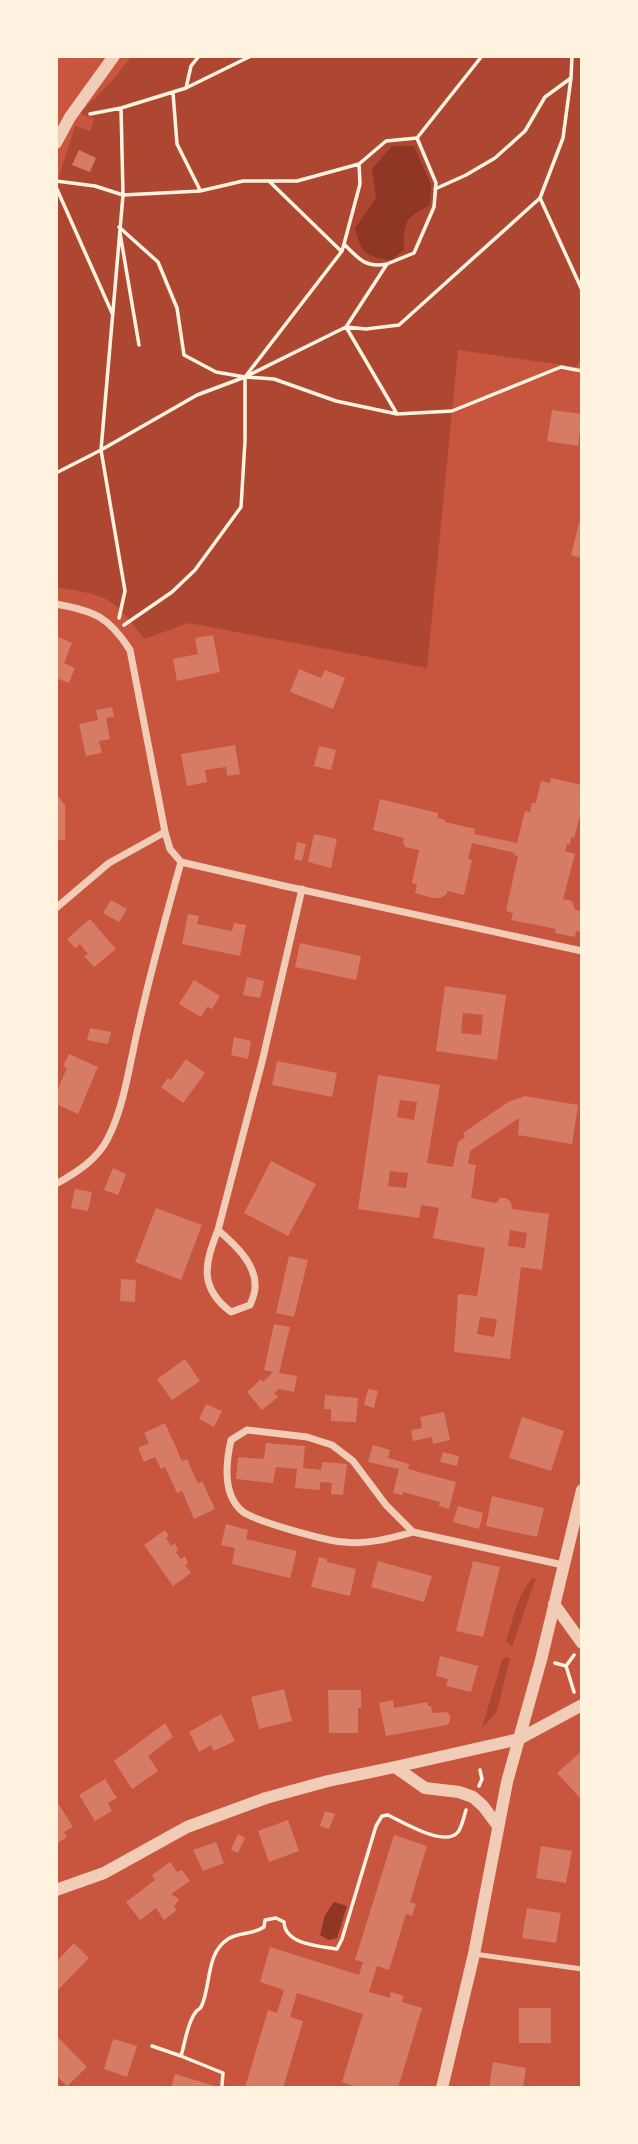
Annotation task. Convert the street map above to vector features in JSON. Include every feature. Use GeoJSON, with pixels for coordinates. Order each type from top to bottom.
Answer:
{"type":"FeatureCollection","features":[{"type":"Feature","properties":{"kind":"street"},"geometry":{"type":"LineString","coordinates":[[56,143],[70,117],[114,56]]}},
{"type":"Feature","properties":{"kind":"street"},"geometry":{"type":"LineString","coordinates":[[56,604],[99,616],[117,630],[130,650],[165,832],[170,849],[181,862],[582,951]]}},
{"type":"Feature","properties":{"kind":"street"},"geometry":{"type":"LineString","coordinates":[[56,908],[109,863],[165,832]]}},
{"type":"Feature","properties":{"kind":"street"},"geometry":{"type":"LineString","coordinates":[[56,1184],[70,1177],[95,1156],[107,1140],[118,1115],[153,960],[181,862]]}},
{"type":"Feature","properties":{"kind":"street"},"geometry":{"type":"LineString","coordinates":[[218,1230],[233,1243],[250,1265],[256,1286],[250,1305],[231,1312],[218,1303],[205,1277],[208,1256],[218,1230],[262,1062],[302,889]]}},
{"type":"Feature","properties":{"kind":"street"},"geometry":{"type":"LineString","coordinates":[[413,1532],[386,1505],[353,1461],[332,1446],[307,1437],[247,1430],[230,1440],[225,1465],[230,1492],[240,1510],[256,1520],[344,1542],[385,1540],[413,1532],[563,1565]]}},
{"type":"Feature","properties":{"kind":"street"},"geometry":{"type":"LineString","coordinates":[[442,2088],[474,1954],[498,1826],[582,1490]]}},
{"type":"Feature","properties":{"kind":"street"},"geometry":{"type":"LineString","coordinates":[[554,1604],[580,1646]]}},
{"type":"Feature","properties":{"kind":"street"},"geometry":{"type":"LineString","coordinates":[[56,1891],[104,1873],[187,1827],[255,1802],[328,1781],[396,1768],[519,1738],[582,1705]]}},
{"type":"Feature","properties":{"kind":"street"},"geometry":{"type":"LineString","coordinates":[[396,1768],[425,1788],[459,1792],[473,1797],[498,1826]]}},
{"type":"Feature","properties":{"kind":"lane"},"geometry":{"type":"LineString","coordinates":[[474,1954],[582,1969]]}},
{"type":"Feature","properties":{"kind":"path"},"geometry":{"type":"LineString","coordinates":[[186,88],[191,66],[199,56]]}},
{"type":"Feature","properties":{"kind":"path"},"geometry":{"type":"LineString","coordinates":[[70,117],[121,108],[173,93],[251,56]]}},
{"type":"Feature","properties":{"kind":"path"},"geometry":{"type":"LineString","coordinates":[[56,181],[95,186],[123,195],[200,191],[243,181],[297,181],[359,164],[386,141],[417,138],[482,56]]}},
{"type":"Feature","properties":{"kind":"path"},"geometry":{"type":"LineString","coordinates":[[346,327],[366,329],[399,325],[540,198],[563,138],[572,56]]}},
{"type":"Feature","properties":{"kind":"path"},"geometry":{"type":"LineString","coordinates":[[435,189],[495,158],[525,131],[545,97],[571,78]]}},
{"type":"Feature","properties":{"kind":"path"},"geometry":{"type":"LineString","coordinates":[[173,93],[177,144],[200,191]]}},
{"type":"Feature","properties":{"kind":"path"},"geometry":{"type":"LineString","coordinates":[[117,630],[125,592],[101,450],[123,195],[121,108]]}},
{"type":"Feature","properties":{"kind":"path"},"geometry":{"type":"LineString","coordinates":[[344,244],[359,260],[375,267],[414,253],[434,207],[436,183],[417,138]]}},
{"type":"Feature","properties":{"kind":"path"},"geometry":{"type":"LineString","coordinates":[[117,630],[172,592],[187,577],[241,507],[245,377],[342,251],[360,184],[359,164]]}},
{"type":"Feature","properties":{"kind":"path"},"geometry":{"type":"LineString","coordinates":[[270,182],[342,251]]}},
{"type":"Feature","properties":{"kind":"path"},"geometry":{"type":"LineString","coordinates":[[56,187],[112,314]]}},
{"type":"Feature","properties":{"kind":"path"},"geometry":{"type":"LineString","coordinates":[[540,198],[582,290]]}},
{"type":"Feature","properties":{"kind":"path"},"geometry":{"type":"LineString","coordinates":[[119,227],[139,345]]}},
{"type":"Feature","properties":{"kind":"path"},"geometry":{"type":"LineString","coordinates":[[119,227],[158,262],[177,308],[184,355],[216,372],[274,379],[336,401],[397,414],[452,411],[561,366],[582,371]]}},
{"type":"Feature","properties":{"kind":"path"},"geometry":{"type":"LineString","coordinates":[[56,473],[197,395],[245,377],[346,327],[387,264]]}},
{"type":"Feature","properties":{"kind":"path"},"geometry":{"type":"LineString","coordinates":[[346,327],[397,414]]}},
{"type":"Feature","properties":{"kind":"path"},"geometry":{"type":"LineString","coordinates":[[566,1666],[580,1646]]}},
{"type":"Feature","properties":{"kind":"path"},"geometry":{"type":"LineString","coordinates":[[555,1663],[566,1666]]}},
{"type":"Feature","properties":{"kind":"path"},"geometry":{"type":"LineString","coordinates":[[566,1666],[572,1687]]}},
{"type":"Feature","properties":{"kind":"path"},"geometry":{"type":"LineString","coordinates":[[476,1790],[482,1779],[480,1770]]}},
{"type":"Feature","properties":{"kind":"path"},"geometry":{"type":"LineString","coordinates":[[482,1779],[492,1780]]}},
{"type":"Feature","properties":{"kind":"path"},"geometry":{"type":"LineString","coordinates":[[181,2056],[194,2014],[201,2007],[217,1950],[226,1940],[256,1932],[264,1927],[264,1920],[276,1918],[284,1922],[290,1937],[337,1949],[376,1826],[382,1816],[388,1815],[433,1836],[450,1837],[459,1831],[470,1802]]}},
{"type":"Feature","properties":{"kind":"path"},"geometry":{"type":"LineString","coordinates":[[152,2046],[223,2073],[222,2085]]}},
{"type":"Feature","properties":{"kind":"shaded area"},"geometry":{"type":"Polygon","coordinates":[[[132,56],[582,56],[582,362],[576,367],[458,350],[427,668],[189,623],[144,639],[124,614],[108,600],[56,587],[56,186],[75,126],[90,131],[94,119],[80,113],[132,56]],[[414,146],[355,228],[404,250],[404,228],[431,184],[414,146]]]}},
{"type":"Feature","properties":{"kind":"shaded area"},"geometry":{"type":"Polygon","coordinates":[[[392,146],[414,146],[431,184],[430,205],[408,222],[404,233],[404,250],[391,260],[366,252],[359,243],[355,228],[376,198],[372,169],[392,146]]]}},
{"type":"Feature","properties":{"kind":"shaded area"},"geometry":{"type":"Polygon","coordinates":[[[532,1578],[536,1578],[512,1647],[506,1641],[513,1616],[532,1578]]]}},
{"type":"Feature","properties":{"kind":"shaded area"},"geometry":{"type":"Polygon","coordinates":[[[505,1657],[510,1658],[498,1707],[482,1728],[502,1660],[505,1657]]]}},
{"type":"Feature","properties":{"kind":"shaded area"},"geometry":{"type":"Polygon","coordinates":[[[334,1902],[347,1906],[337,1938],[329,1940],[320,1935],[325,1915],[334,1902]]]}},
{"type":"Feature","properties":{"kind":"building"},"geometry":{"type":"Polygon","coordinates":[[[79,150],[96,158],[90,172],[72,165],[79,150]]]}},
{"type":"Feature","properties":{"kind":"building"},"geometry":{"type":"Polygon","coordinates":[[[552,410],[582,414],[578,446],[547,441],[552,410]]]}},
{"type":"Feature","properties":{"kind":"building"},"geometry":{"type":"Polygon","coordinates":[[[582,515],[582,558],[571,555],[582,515]]]}},
{"type":"Feature","properties":{"kind":"building"},"geometry":{"type":"Polygon","coordinates":[[[213,635],[220,672],[177,681],[173,659],[198,654],[195,638],[213,635]]]}},
{"type":"Feature","properties":{"kind":"building"},"geometry":{"type":"Polygon","coordinates":[[[56,636],[72,643],[64,663],[75,668],[69,683],[56,678],[56,636]]]}},
{"type":"Feature","properties":{"kind":"building"},"geometry":{"type":"Polygon","coordinates":[[[299,669],[321,678],[325,670],[345,678],[333,709],[290,692],[299,669]]]}},
{"type":"Feature","properties":{"kind":"building"},"geometry":{"type":"Polygon","coordinates":[[[112,707],[114,717],[106,718],[110,739],[99,741],[102,753],[86,756],[79,724],[98,720],[96,710],[112,707]]]}},
{"type":"Feature","properties":{"kind":"building"},"geometry":{"type":"Polygon","coordinates":[[[235,745],[240,774],[227,776],[226,767],[205,770],[207,782],[187,786],[181,754],[235,745]]]}},
{"type":"Feature","properties":{"kind":"building"},"geometry":{"type":"Polygon","coordinates":[[[319,746],[336,750],[331,770],[314,766],[319,746]]]}},
{"type":"Feature","properties":{"kind":"building"},"geometry":{"type":"Polygon","coordinates":[[[551,778],[582,785],[582,816],[580,815],[574,838],[571,837],[570,845],[567,844],[565,851],[575,854],[563,899],[572,901],[575,910],[582,911],[582,932],[576,931],[575,937],[555,933],[556,929],[511,920],[513,913],[506,911],[518,856],[514,855],[515,853],[472,843],[468,859],[472,860],[464,895],[447,891],[447,894],[440,898],[433,898],[415,893],[417,884],[412,883],[419,850],[405,847],[404,838],[373,830],[380,799],[438,813],[438,818],[445,822],[475,829],[474,834],[517,843],[525,811],[530,812],[532,803],[536,803],[541,781],[550,783],[551,778]]]}},
{"type":"Feature","properties":{"kind":"building"},"geometry":{"type":"Polygon","coordinates":[[[56,794],[65,805],[65,840],[56,840],[56,794]]]}},
{"type":"Feature","properties":{"kind":"building"},"geometry":{"type":"Polygon","coordinates":[[[314,834],[337,839],[331,868],[308,862],[314,834]]]}},
{"type":"Feature","properties":{"kind":"building"},"geometry":{"type":"Polygon","coordinates":[[[297,842],[306,844],[302,861],[294,859],[297,842]]]}},
{"type":"Feature","properties":{"kind":"building"},"geometry":{"type":"Polygon","coordinates":[[[111,900],[127,909],[119,922],[103,913],[111,900]]]}},
{"type":"Feature","properties":{"kind":"building"},"geometry":{"type":"Polygon","coordinates":[[[188,914],[199,916],[197,924],[232,931],[234,923],[246,925],[240,956],[182,944],[188,914]]]}},
{"type":"Feature","properties":{"kind":"building"},"geometry":{"type":"Polygon","coordinates":[[[90,919],[116,949],[94,967],[84,956],[88,954],[80,944],[75,948],[67,939],[90,919]]]}},
{"type":"Feature","properties":{"kind":"building"},"geometry":{"type":"Polygon","coordinates":[[[300,943],[361,956],[356,980],[295,967],[300,943]]]}},
{"type":"Feature","properties":{"kind":"building"},"geometry":{"type":"Polygon","coordinates":[[[247,977],[264,981],[260,998],[243,995],[247,977]]]}},
{"type":"Feature","properties":{"kind":"building"},"geometry":{"type":"Polygon","coordinates":[[[194,980],[220,996],[212,1009],[207,1007],[201,1017],[179,1004],[194,980]]]}},
{"type":"Feature","properties":{"kind":"building"},"geometry":{"type":"Polygon","coordinates":[[[445,986],[506,995],[497,1060],[436,1051],[445,986]],[[463,1013],[461,1033],[481,1035],[483,1015],[463,1013]]]}},
{"type":"Feature","properties":{"kind":"building"},"geometry":{"type":"Polygon","coordinates":[[[90,1028],[111,1032],[108,1044],[87,1040],[90,1028]]]}},
{"type":"Feature","properties":{"kind":"building"},"geometry":{"type":"Polygon","coordinates":[[[234,1037],[251,1041],[248,1059],[231,1055],[234,1037]]]}},
{"type":"Feature","properties":{"kind":"building"},"geometry":{"type":"Polygon","coordinates":[[[69,1054],[98,1067],[78,1114],[56,1104],[56,1093],[67,1068],[63,1066],[69,1054]]]}},
{"type":"Feature","properties":{"kind":"building"},"geometry":{"type":"Polygon","coordinates":[[[186,1059],[205,1073],[183,1103],[161,1087],[168,1078],[171,1080],[186,1059]]]}},
{"type":"Feature","properties":{"kind":"building"},"geometry":{"type":"Polygon","coordinates":[[[277,1061],[337,1073],[332,1097],[272,1085],[277,1061]]]}},
{"type":"Feature","properties":{"kind":"building"},"geometry":{"type":"Polygon","coordinates":[[[378,1075],[440,1085],[427,1163],[453,1167],[458,1142],[465,1137],[463,1133],[508,1102],[525,1096],[578,1105],[572,1144],[518,1135],[519,1118],[470,1151],[468,1164],[476,1165],[471,1198],[496,1203],[500,1198],[506,1198],[511,1202],[512,1209],[549,1214],[542,1270],[521,1267],[510,1359],[454,1352],[458,1294],[477,1296],[485,1248],[433,1238],[439,1208],[421,1205],[419,1218],[358,1209],[378,1075]],[[400,1100],[397,1117],[414,1120],[417,1102],[400,1100]],[[390,1171],[388,1186],[406,1188],[408,1173],[390,1171]],[[510,1230],[508,1246],[525,1248],[527,1233],[510,1230]],[[480,1317],[477,1334],[494,1337],[497,1319],[480,1317]]]}},
{"type":"Feature","properties":{"kind":"building"},"geometry":{"type":"Polygon","coordinates":[[[271,1161],[316,1184],[288,1236],[244,1213],[271,1161]]]}},
{"type":"Feature","properties":{"kind":"building"},"geometry":{"type":"Polygon","coordinates":[[[113,1168],[126,1174],[118,1195],[104,1190],[113,1168]]]}},
{"type":"Feature","properties":{"kind":"building"},"geometry":{"type":"Polygon","coordinates":[[[75,1189],[92,1192],[88,1211],[71,1208],[75,1189]]]}},
{"type":"Feature","properties":{"kind":"building"},"geometry":{"type":"Polygon","coordinates":[[[156,1208],[202,1225],[181,1280],[135,1262],[156,1208]]]}},
{"type":"Feature","properties":{"kind":"building"},"geometry":{"type":"Polygon","coordinates":[[[289,1256],[308,1260],[294,1317],[276,1313],[289,1256]]]}},
{"type":"Feature","properties":{"kind":"building"},"geometry":{"type":"Polygon","coordinates":[[[121,1279],[136,1280],[135,1302],[120,1301],[121,1279]]]}},
{"type":"Feature","properties":{"kind":"building"},"geometry":{"type":"Polygon","coordinates":[[[274,1324],[290,1327],[279,1373],[297,1376],[294,1392],[279,1389],[274,1393],[278,1397],[262,1410],[247,1392],[273,1372],[264,1370],[274,1324]]]}},
{"type":"Feature","properties":{"kind":"building"},"geometry":{"type":"Polygon","coordinates":[[[185,1359],[200,1381],[172,1400],[157,1379],[185,1359]]]}},
{"type":"Feature","properties":{"kind":"building"},"geometry":{"type":"Polygon","coordinates":[[[368,1389],[378,1391],[374,1408],[364,1405],[368,1389]]]}},
{"type":"Feature","properties":{"kind":"building"},"geometry":{"type":"Polygon","coordinates":[[[325,1395],[358,1398],[356,1422],[331,1421],[331,1409],[324,1409],[325,1395]]]}},
{"type":"Feature","properties":{"kind":"building"},"geometry":{"type":"Polygon","coordinates":[[[206,1404],[222,1411],[214,1427],[199,1419],[206,1404]]]}},
{"type":"Feature","properties":{"kind":"building"},"geometry":{"type":"Polygon","coordinates":[[[444,1412],[450,1440],[433,1444],[432,1437],[413,1441],[411,1430],[422,1428],[420,1417],[444,1412]]]}},
{"type":"Feature","properties":{"kind":"building"},"geometry":{"type":"Polygon","coordinates":[[[522,1417],[564,1431],[551,1471],[509,1458],[522,1417]]]}},
{"type":"Feature","properties":{"kind":"building"},"geometry":{"type":"Polygon","coordinates":[[[165,1423],[182,1461],[187,1459],[198,1484],[202,1481],[215,1509],[194,1519],[182,1491],[177,1493],[165,1467],[161,1469],[155,1457],[144,1462],[138,1448],[149,1443],[144,1433],[165,1423]]]}},
{"type":"Feature","properties":{"kind":"building"},"geometry":{"type":"Polygon","coordinates":[[[266,1443],[305,1446],[303,1468],[321,1470],[322,1462],[347,1464],[343,1495],[331,1494],[332,1483],[320,1482],[320,1490],[295,1488],[297,1469],[276,1467],[273,1483],[236,1479],[238,1457],[264,1459],[266,1443]]]}},
{"type":"Feature","properties":{"kind":"building"},"geometry":{"type":"Polygon","coordinates":[[[373,1445],[390,1450],[388,1458],[409,1464],[408,1469],[456,1482],[449,1509],[439,1506],[440,1502],[403,1492],[402,1495],[393,1493],[399,1469],[368,1462],[373,1445]]]}},
{"type":"Feature","properties":{"kind":"building"},"geometry":{"type":"Polygon","coordinates":[[[443,1452],[459,1456],[457,1466],[440,1462],[443,1452]]]}},
{"type":"Feature","properties":{"kind":"building"},"geometry":{"type":"Polygon","coordinates":[[[492,1496],[544,1508],[537,1537],[486,1526],[492,1496]]]}},
{"type":"Feature","properties":{"kind":"building"},"geometry":{"type":"Polygon","coordinates":[[[458,1506],[483,1513],[479,1529],[453,1522],[458,1506]]]}},
{"type":"Feature","properties":{"kind":"building"},"geometry":{"type":"Polygon","coordinates":[[[226,1524],[248,1530],[246,1539],[297,1551],[290,1578],[232,1564],[235,1548],[221,1545],[226,1524]]]}},
{"type":"Feature","properties":{"kind":"building"},"geometry":{"type":"Polygon","coordinates":[[[165,1530],[169,1536],[166,1538],[171,1546],[175,1543],[178,1550],[176,1552],[181,1559],[185,1556],[188,1563],[185,1565],[191,1573],[173,1586],[144,1545],[165,1530]]]}},
{"type":"Feature","properties":{"kind":"building"},"geometry":{"type":"Polygon","coordinates":[[[319,1557],[327,1559],[327,1562],[356,1569],[350,1596],[311,1587],[319,1557]]]}},
{"type":"Feature","properties":{"kind":"building"},"geometry":{"type":"Polygon","coordinates":[[[378,1561],[432,1576],[424,1602],[371,1587],[378,1561]]]}},
{"type":"Feature","properties":{"kind":"building"},"geometry":{"type":"Polygon","coordinates":[[[473,1561],[500,1567],[483,1637],[456,1631],[473,1561]]]}},
{"type":"Feature","properties":{"kind":"building"},"geometry":{"type":"Polygon","coordinates":[[[440,1656],[478,1666],[471,1692],[446,1686],[448,1679],[436,1676],[440,1656]]]}},
{"type":"Feature","properties":{"kind":"building"},"geometry":{"type":"Polygon","coordinates":[[[284,1689],[292,1721],[259,1729],[251,1697],[284,1689]]]}},
{"type":"Feature","properties":{"kind":"building"},"geometry":{"type":"Polygon","coordinates":[[[328,1690],[361,1690],[358,1733],[329,1733],[328,1690]]]}},
{"type":"Feature","properties":{"kind":"building"},"geometry":{"type":"Polygon","coordinates":[[[393,1700],[394,1708],[427,1702],[432,1713],[447,1712],[450,1722],[447,1725],[386,1736],[379,1703],[393,1700]]]}},
{"type":"Feature","properties":{"kind":"building"},"geometry":{"type":"Polygon","coordinates":[[[221,1714],[235,1741],[214,1751],[211,1745],[199,1752],[189,1732],[221,1714]]]}},
{"type":"Feature","properties":{"kind":"building"},"geometry":{"type":"Polygon","coordinates":[[[165,1723],[173,1737],[148,1756],[158,1771],[132,1789],[114,1761],[165,1723]]]}},
{"type":"Feature","properties":{"kind":"building"},"geometry":{"type":"Polygon","coordinates":[[[582,1751],[582,1800],[557,1773],[582,1751]]]}},
{"type":"Feature","properties":{"kind":"building"},"geometry":{"type":"Polygon","coordinates":[[[105,1779],[117,1798],[108,1803],[112,1811],[95,1821],[79,1795],[105,1779]]]}},
{"type":"Feature","properties":{"kind":"building"},"geometry":{"type":"Polygon","coordinates":[[[56,1800],[73,1827],[64,1832],[67,1837],[56,1844],[56,1800]]]}},
{"type":"Feature","properties":{"kind":"building"},"geometry":{"type":"Polygon","coordinates":[[[325,1811],[335,1814],[329,1829],[320,1826],[325,1811]]]}},
{"type":"Feature","properties":{"kind":"building"},"geometry":{"type":"Polygon","coordinates":[[[288,1820],[299,1851],[269,1862],[258,1831],[288,1820]]]}},
{"type":"Feature","properties":{"kind":"building"},"geometry":{"type":"Polygon","coordinates":[[[238,1834],[245,1838],[238,1853],[231,1850],[238,1834]]]}},
{"type":"Feature","properties":{"kind":"building"},"geometry":{"type":"Polygon","coordinates":[[[394,1835],[427,1846],[410,1902],[416,1904],[412,1916],[406,1914],[389,1970],[377,1966],[369,1992],[390,1998],[391,1992],[404,1996],[402,2002],[422,2008],[398,2088],[359,2088],[342,2082],[363,2014],[297,1993],[290,2017],[303,2021],[283,2088],[245,2088],[268,2010],[277,2013],[284,1990],[260,1982],[270,1947],[359,1975],[363,1962],[355,1960],[394,1835]]]}},
{"type":"Feature","properties":{"kind":"building"},"geometry":{"type":"Polygon","coordinates":[[[216,1842],[224,1863],[203,1871],[193,1850],[216,1842]]]}},
{"type":"Feature","properties":{"kind":"building"},"geometry":{"type":"Polygon","coordinates":[[[541,1846],[572,1851],[566,1883],[536,1878],[541,1846]]]}},
{"type":"Feature","properties":{"kind":"building"},"geometry":{"type":"Polygon","coordinates":[[[170,1862],[177,1872],[182,1870],[190,1881],[171,1894],[179,1899],[174,1907],[177,1910],[164,1920],[156,1908],[140,1920],[126,1902],[155,1880],[152,1875],[170,1862]]]}},
{"type":"Feature","properties":{"kind":"building"},"geometry":{"type":"Polygon","coordinates":[[[527,1908],[561,1913],[556,1943],[522,1938],[527,1908]]]}},
{"type":"Feature","properties":{"kind":"building"},"geometry":{"type":"Polygon","coordinates":[[[74,1943],[89,1958],[56,1992],[56,1962],[74,1943]]]}},
{"type":"Feature","properties":{"kind":"building"},"geometry":{"type":"Polygon","coordinates":[[[519,2008],[551,2008],[551,2043],[519,2043],[519,2008]]]}},
{"type":"Feature","properties":{"kind":"building"},"geometry":{"type":"Polygon","coordinates":[[[56,2035],[87,2067],[67,2086],[56,2075],[56,2035]]]}},
{"type":"Feature","properties":{"kind":"building"},"geometry":{"type":"Polygon","coordinates":[[[113,2039],[137,2046],[127,2077],[104,2069],[113,2039]]]}},
{"type":"Feature","properties":{"kind":"building"},"geometry":{"type":"Polygon","coordinates":[[[493,2062],[526,2068],[523,2088],[489,2088],[493,2062]]]}},
{"type":"Feature","properties":{"kind":"building"},"geometry":{"type":"Polygon","coordinates":[[[175,2074],[218,2087],[218,2088],[171,2088],[175,2074]]]}}]}
